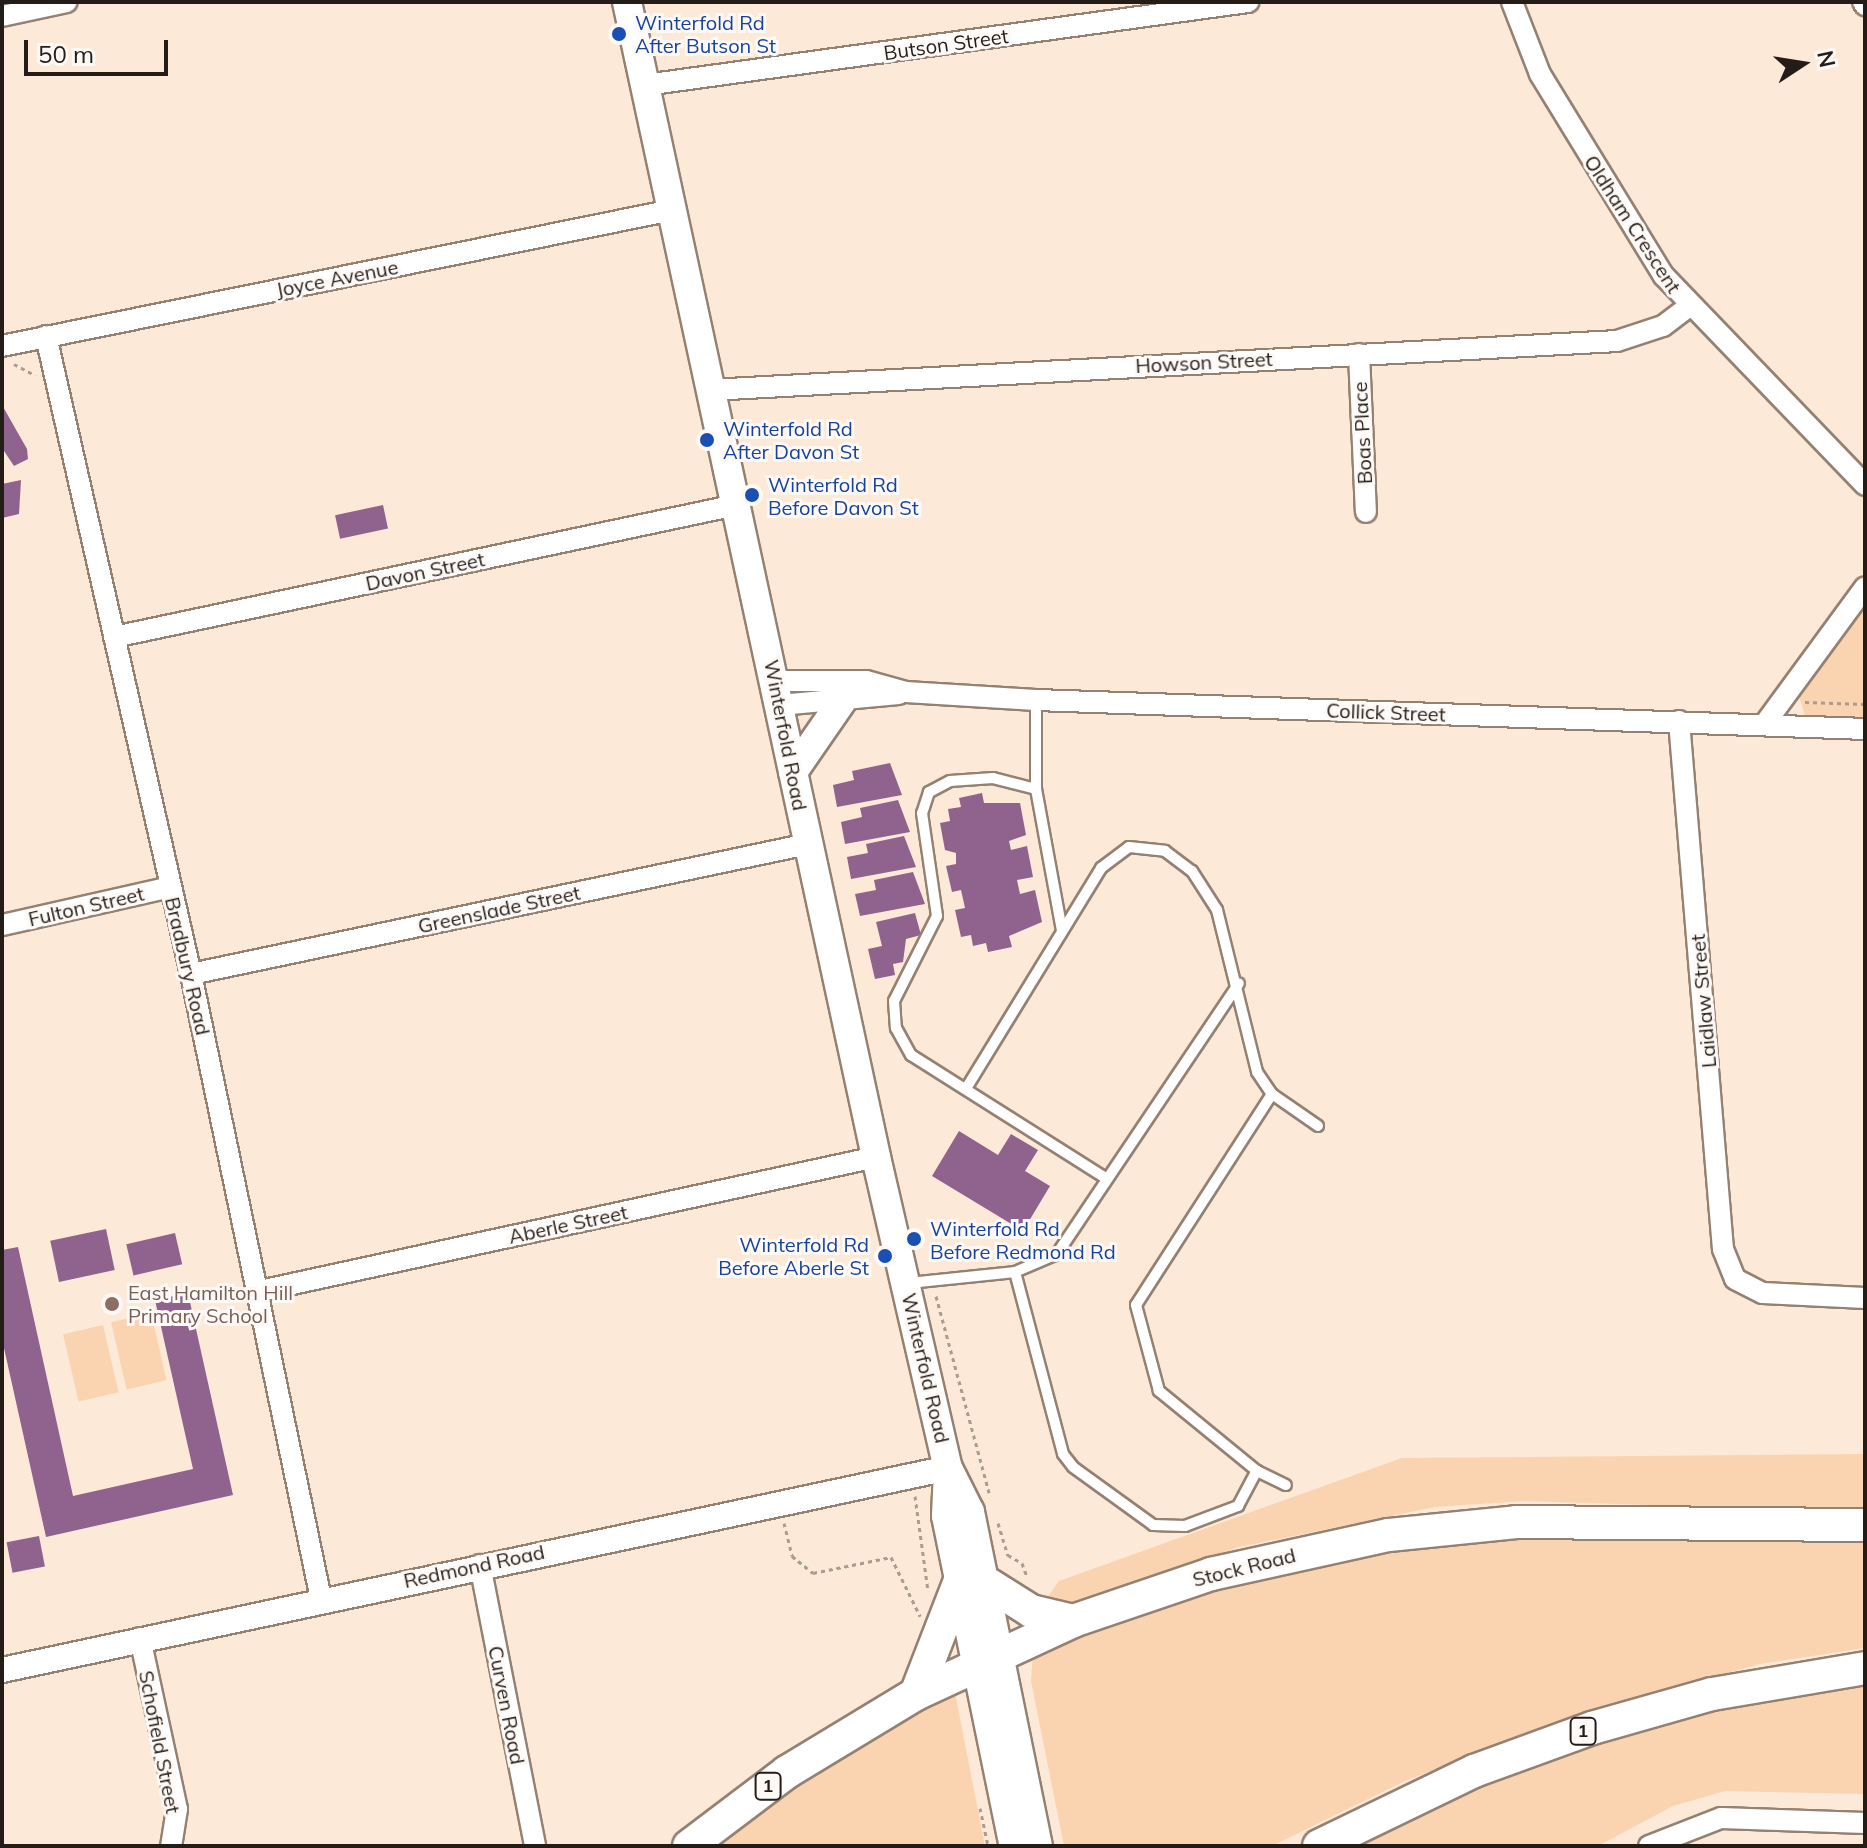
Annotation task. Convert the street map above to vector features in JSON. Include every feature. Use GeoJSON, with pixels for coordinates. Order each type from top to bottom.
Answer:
{"type":"FeatureCollection","features":[{"type":"Feature","properties":{"kind":"highway","name":"Stock Road"},"geometry":{"type":"LineString","coordinates":[[689,1846],[787,1772],[916,1694],[988,1658],[1073,1621],[1264,1560],[1444,1528],[1597,1518],[1865,1525]]}},
{"type":"Feature","properties":{"kind":"highway"},"geometry":{"type":"LineString","coordinates":[[916,1694],[972,1582],[1031,1611],[1073,1621]]}},
{"type":"Feature","properties":{"kind":"highway","name":"1"},"geometry":{"type":"LineString","coordinates":[[1319,1846],[1462,1776],[1592,1728],[1712,1694],[1865,1668]]}},
{"type":"Feature","properties":{"kind":"main road","name":"Winterfold Road"},"geometry":{"type":"LineString","coordinates":[[627,2],[876,1157],[920,1282],[948,1468],[970,1512],[972,1582],[988,1658],[1038,1846]]}},
{"type":"Feature","properties":{"kind":"main road"},"geometry":{"type":"LineString","coordinates":[[793,772],[842,701]]}},
{"type":"Feature","properties":{"kind":"main road","name":"Winterfold Road"},"geometry":{"type":"LineString","coordinates":[[988,1658],[1014,1846]]}},
{"type":"Feature","properties":{"kind":"street"},"geometry":{"type":"LineString","coordinates":[[2,16],[67,2]]}},
{"type":"Feature","properties":{"kind":"street","name":"Butson Street"},"geometry":{"type":"LineString","coordinates":[[645,85],[1248,2]]}},
{"type":"Feature","properties":{"kind":"street","name":"Oldham Crescent"},"geometry":{"type":"LineString","coordinates":[[1512,2],[1540,74],[1688,307],[1865,485]]}},
{"type":"Feature","properties":{"kind":"street","name":"Joyce Avenue"},"geometry":{"type":"LineString","coordinates":[[3,355],[46,336],[672,210]]}},
{"type":"Feature","properties":{"kind":"street","name":"Howson Street"},"geometry":{"type":"LineString","coordinates":[[710,390],[1617,341],[1639,338],[1688,307]]}},
{"type":"Feature","properties":{"kind":"street","name":"Bradbury Road"},"geometry":{"type":"LineString","coordinates":[[46,336],[191,974],[260,1291],[321,1599]]}},
{"type":"Feature","properties":{"kind":"street","name":"Boas Place"},"geometry":{"type":"LineString","coordinates":[[1359,354],[1366,512]]}},
{"type":"Feature","properties":{"kind":"street","name":"Davon Street"},"geometry":{"type":"LineString","coordinates":[[114,637],[736,505]]}},
{"type":"Feature","properties":{"kind":"street"},"geometry":{"type":"LineString","coordinates":[[1766,722],[1865,587]]}},
{"type":"Feature","properties":{"kind":"street","name":"Collick Street"},"geometry":{"type":"LineString","coordinates":[[778,693],[866,681],[906,692]]}},
{"type":"Feature","properties":{"kind":"street","name":"Collick Street"},"geometry":{"type":"LineString","coordinates":[[778,693],[842,701],[906,692],[1036,700],[1766,722],[1865,729]]}},
{"type":"Feature","properties":{"kind":"street","name":"Laidlaw Street"},"geometry":{"type":"LineString","coordinates":[[1679,721],[1723,1249],[1735,1279],[1763,1293],[1865,1298]]}},
{"type":"Feature","properties":{"kind":"street","name":"Greenslade Street"},"geometry":{"type":"LineString","coordinates":[[191,974],[808,844]]}},
{"type":"Feature","properties":{"kind":"street","name":"Fulton Street"},"geometry":{"type":"LineString","coordinates":[[2,925],[170,887]]}},
{"type":"Feature","properties":{"kind":"street","name":"Aberle Street"},"geometry":{"type":"LineString","coordinates":[[260,1291],[876,1157]]}},
{"type":"Feature","properties":{"kind":"street","name":"Redmond Road"},"geometry":{"type":"LineString","coordinates":[[2,1670],[480,1565],[948,1468]]}},
{"type":"Feature","properties":{"kind":"street","name":"Curven Road"},"geometry":{"type":"LineString","coordinates":[[480,1565],[535,1846]]}},
{"type":"Feature","properties":{"kind":"street","name":"Schofield Street"},"geometry":{"type":"LineString","coordinates":[[140,1638],[177,1809],[171,1846]]}},
{"type":"Feature","properties":{"kind":"street"},"geometry":{"type":"LineString","coordinates":[[1649,1846],[1711,1819],[1865,1823]]}},
{"type":"Feature","properties":{"kind":"lane"},"geometry":{"type":"LineString","coordinates":[[1036,700],[1036,789],[1062,931]]}},
{"type":"Feature","properties":{"kind":"lane"},"geometry":{"type":"LineString","coordinates":[[1036,789],[993,778],[950,781],[929,792],[922,813],[937,916],[894,1001],[896,1028],[911,1055],[967,1087],[1107,1179]]}},
{"type":"Feature","properties":{"kind":"lane"},"geometry":{"type":"LineString","coordinates":[[967,1087],[1101,868],[1129,847],[1165,851],[1192,871],[1217,910],[1239,983],[1257,1072],[1272,1094],[1318,1126]]}},
{"type":"Feature","properties":{"kind":"lane"},"geometry":{"type":"LineString","coordinates":[[920,1282],[1015,1272],[1057,1254],[1239,983]]}},
{"type":"Feature","properties":{"kind":"lane"},"geometry":{"type":"LineString","coordinates":[[1272,1094],[1136,1305],[1159,1391],[1257,1471],[1286,1485]]}},
{"type":"Feature","properties":{"kind":"lane"},"geometry":{"type":"LineString","coordinates":[[1015,1272],[1063,1454],[1073,1467],[1153,1525],[1168,1527],[1238,1506],[1257,1471]]}},
{"type":"Feature","properties":{"kind":"path"},"geometry":{"type":"LineString","coordinates":[[3,355],[29,369],[41,385]]}},
{"type":"Feature","properties":{"kind":"path"},"geometry":{"type":"LineString","coordinates":[[1781,701],[1865,704]]}},
{"type":"Feature","properties":{"kind":"path"},"geometry":{"type":"LineString","coordinates":[[920,1282],[990,1497]]}},
{"type":"Feature","properties":{"kind":"path"},"geometry":{"type":"LineString","coordinates":[[916,1492],[930,1602]]}},
{"type":"Feature","properties":{"kind":"path"},"geometry":{"type":"LineString","coordinates":[[780,1504],[800,1568],[832,1572],[887,1555],[904,1572],[918,1615],[932,1617]]}},
{"type":"Feature","properties":{"kind":"path"},"geometry":{"type":"LineString","coordinates":[[995,1511],[1008,1555],[1022,1563],[1031,1590]]}},
{"type":"Feature","properties":{"kind":"shaded area"},"geometry":{"type":"Polygon","coordinates":[[[1865,605],[1865,721],[1805,716],[1798,692],[1865,605]]]}},
{"type":"Feature","properties":{"kind":"shaded area"},"geometry":{"type":"Polygon","coordinates":[[[151,1313],[167,1380],[127,1389],[111,1322],[151,1313]]]}},
{"type":"Feature","properties":{"kind":"shaded area"},"geometry":{"type":"Polygon","coordinates":[[[103,1325],[119,1392],[79,1401],[63,1334],[103,1325]]]}},
{"type":"Feature","properties":{"kind":"shaded area"},"geometry":{"type":"Polygon","coordinates":[[[1865,1454],[1865,1512],[1525,1501],[1435,1507],[1239,1547],[1072,1603],[1056,1606],[1047,1598],[1059,1581],[1402,1458],[1865,1454]]]}},
{"type":"Feature","properties":{"kind":"shaded area"},"geometry":{"type":"Polygon","coordinates":[[[1537,1532],[1865,1538],[1865,1648],[1760,1664],[1586,1711],[1405,1781],[1272,1846],[1064,1846],[1031,1681],[1033,1654],[1178,1596],[1371,1550],[1537,1532]]]}},
{"type":"Feature","properties":{"kind":"shaded area"},"geometry":{"type":"Polygon","coordinates":[[[1865,1683],[1865,1794],[1725,1791],[1673,1806],[1598,1846],[1347,1846],[1497,1776],[1626,1731],[1766,1697],[1865,1683]]]}},
{"type":"Feature","properties":{"kind":"shaded area"},"geometry":{"type":"Polygon","coordinates":[[[955,1693],[985,1846],[712,1846],[787,1790],[955,1693]]]}},
{"type":"Feature","properties":{"kind":"building"},"geometry":{"type":"Polygon","coordinates":[[[2,405],[27,449],[28,459],[14,466],[2,448],[2,405]]]}},
{"type":"Feature","properties":{"kind":"building"},"geometry":{"type":"Polygon","coordinates":[[[21,480],[19,514],[2,518],[2,484],[21,480]]]}},
{"type":"Feature","properties":{"kind":"building"},"geometry":{"type":"Polygon","coordinates":[[[383,505],[388,528],[340,539],[335,515],[383,505]]]}},
{"type":"Feature","properties":{"kind":"building"},"geometry":{"type":"Polygon","coordinates":[[[890,763],[902,795],[837,807],[833,785],[854,780],[852,771],[890,763]]]}},
{"type":"Feature","properties":{"kind":"building"},"geometry":{"type":"Polygon","coordinates":[[[982,793],[984,803],[1020,803],[1026,835],[1009,841],[1011,850],[1027,846],[1033,877],[1017,880],[1020,894],[1035,890],[1042,922],[1009,936],[1012,947],[988,952],[986,943],[973,946],[971,935],[961,937],[955,910],[965,908],[961,890],[952,892],[946,866],[956,864],[956,853],[945,850],[940,823],[950,821],[948,809],[961,807],[959,798],[982,793]]]}},
{"type":"Feature","properties":{"kind":"building"},"geometry":{"type":"Polygon","coordinates":[[[898,800],[910,832],[845,844],[841,822],[862,817],[860,808],[898,800]]]}},
{"type":"Feature","properties":{"kind":"building"},"geometry":{"type":"Polygon","coordinates":[[[904,836],[916,867],[851,879],[847,857],[868,853],[866,844],[904,836]]]}},
{"type":"Feature","properties":{"kind":"building"},"geometry":{"type":"Polygon","coordinates":[[[913,872],[925,904],[860,916],[855,894],[876,890],[874,880],[913,872]]]}},
{"type":"Feature","properties":{"kind":"building"},"geometry":{"type":"Polygon","coordinates":[[[915,913],[921,935],[906,939],[903,962],[893,964],[895,975],[875,979],[868,949],[882,946],[876,922],[915,913]]]}},
{"type":"Feature","properties":{"kind":"building"},"geometry":{"type":"Polygon","coordinates":[[[959,1131],[998,1155],[1011,1134],[1038,1150],[1025,1171],[1050,1186],[1023,1231],[932,1176],[959,1131]]]}},
{"type":"Feature","properties":{"kind":"building"},"geometry":{"type":"Polygon","coordinates":[[[106,1229],[115,1270],[59,1282],[50,1241],[106,1229]]]}},
{"type":"Feature","properties":{"kind":"building"},"geometry":{"type":"Polygon","coordinates":[[[175,1233],[182,1264],[133,1275],[126,1244],[175,1233]]]}},
{"type":"Feature","properties":{"kind":"building"},"geometry":{"type":"Polygon","coordinates":[[[18,1247],[73,1496],[193,1469],[155,1300],[188,1293],[233,1495],[46,1537],[2,1339],[2,1250],[18,1247]]]}},
{"type":"Feature","properties":{"kind":"building"},"geometry":{"type":"Polygon","coordinates":[[[39,1536],[45,1566],[13,1573],[7,1542],[39,1536]]]}},
{"type":"Feature","properties":{"kind":"place","name":"Winterfold Rd After Butson St"},"geometry":{"type":"Point","coordinates":[619,34]}},
{"type":"Feature","properties":{"kind":"place","name":"Winterfold Rd After Davon St"},"geometry":{"type":"Point","coordinates":[707,440]}},
{"type":"Feature","properties":{"kind":"place","name":"Winterfold Rd Before Davon St"},"geometry":{"type":"Point","coordinates":[752,495]}},
{"type":"Feature","properties":{"kind":"place","name":"Winterfold Rd Before Redmond Rd"},"geometry":{"type":"Point","coordinates":[914,1239]}},
{"type":"Feature","properties":{"kind":"place","name":"Winterfold Rd Before Aberle St"},"geometry":{"type":"Point","coordinates":[885,1256]}},
{"type":"Feature","properties":{"kind":"place","name":"East Hamilton Hill Primary School"},"geometry":{"type":"Point","coordinates":[112,1304]}}]}
